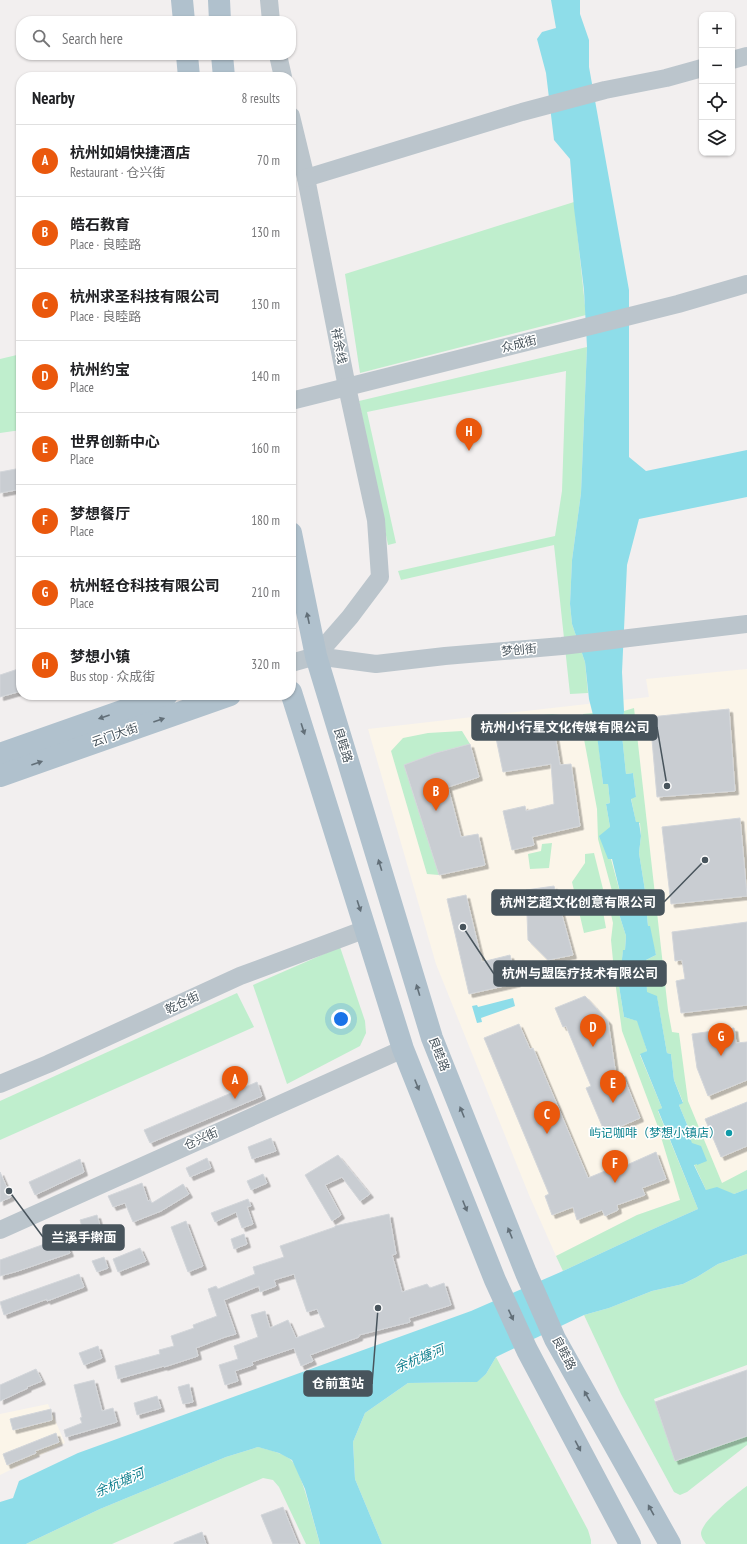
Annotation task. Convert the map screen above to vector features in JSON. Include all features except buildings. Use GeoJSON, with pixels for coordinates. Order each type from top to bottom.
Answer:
{"type":"FeatureCollection","features":[{"type":"Feature","properties":{"kind":"main road"},"geometry":{"type":"LineString","coordinates":[[182,0],[184,16]]}},
{"type":"Feature","properties":{"kind":"main road"},"geometry":{"type":"LineString","coordinates":[[219,0],[220,16]]}},
{"type":"Feature","properties":{"kind":"main road"},"geometry":{"type":"LineString","coordinates":[[187,60],[189,72]]}},
{"type":"Feature","properties":{"kind":"main road"},"geometry":{"type":"LineString","coordinates":[[222,60],[224,72]]}},
{"type":"Feature","properties":{"kind":"main road","name":"良睦路"},"geometry":{"type":"LineString","coordinates":[[296,558],[316,656],[432,1038],[524,1269],[555,1339],[670,1544]]}},
{"type":"Feature","properties":{"kind":"main road","name":"云门大街"},"geometry":{"type":"LineString","coordinates":[[0,754],[153,700]]}},
{"type":"Feature","properties":{"kind":"main road","name":"云门大街"},"geometry":{"type":"LineString","coordinates":[[0,776],[216,700]]}},
{"type":"Feature","properties":{"kind":"main road"},"geometry":{"type":"LineString","coordinates":[[294,700],[403,1049],[495,1280],[528,1350],[630,1544]]}},
{"type":"Feature","properties":{"kind":"street"},"geometry":{"type":"LineString","coordinates":[[269,0],[271,16]]}},
{"type":"Feature","properties":{"kind":"street"},"geometry":{"type":"LineString","coordinates":[[735,59],[747,56]]}},
{"type":"Feature","properties":{"kind":"street"},"geometry":{"type":"LineString","coordinates":[[279,60],[282,72]]}},
{"type":"Feature","properties":{"kind":"street"},"geometry":{"type":"LineString","coordinates":[[306,178],[594,92],[666,78],[699,69]]}},
{"type":"Feature","properties":{"kind":"street","name":"祥余线"},"geometry":{"type":"LineString","coordinates":[[296,137],[306,178],[347,387],[376,520],[380,577],[350,617],[316,656]]}},
{"type":"Feature","properties":{"kind":"street","name":"众成街"},"geometry":{"type":"LineString","coordinates":[[296,401],[633,316],[747,285]]}},
{"type":"Feature","properties":{"kind":"street","name":"梦创街"},"geometry":{"type":"LineString","coordinates":[[296,662],[316,656],[376,664],[562,646],[747,624]]}},
{"type":"Feature","properties":{"kind":"street","name":"乾仓街"},"geometry":{"type":"LineString","coordinates":[[0,1084],[48,1064],[240,976],[366,930]]}},
{"type":"Feature","properties":{"kind":"street","name":"仓兴街"},"geometry":{"type":"LineString","coordinates":[[0,1230],[403,1049]]}},
{"type":"Feature","properties":{"kind":"shaded area"},"geometry":{"type":"Polygon","coordinates":[[[747,669],[747,1170],[717,1187],[637,1215],[556,1256],[529,1195],[436,964],[368,729],[649,697],[646,679],[747,669]]]}},
{"type":"Feature","properties":{"kind":"shaded area"},"geometry":{"type":"Polygon","coordinates":[[[48,1404],[65,1443],[0,1475],[0,1414],[48,1404]]]}},
{"type":"Feature","properties":{"kind":"green space"},"geometry":{"type":"Polygon","coordinates":[[[574,202],[586,315],[360,373],[345,274],[574,202]]]}},
{"type":"Feature","properties":{"kind":"green space"},"geometry":{"type":"Polygon","coordinates":[[[587,347],[581,493],[572,560],[570,604],[572,624],[585,662],[588,693],[570,694],[554,545],[401,580],[398,571],[555,536],[562,491],[566,371],[367,412],[396,543],[388,545],[359,401],[587,347]]]}},
{"type":"Feature","properties":{"kind":"green space"},"geometry":{"type":"Polygon","coordinates":[[[16,355],[16,431],[0,433],[0,359],[16,355]]]}},
{"type":"Feature","properties":{"kind":"green space"},"geometry":{"type":"Polygon","coordinates":[[[634,708],[668,1010],[672,1032],[679,1033],[688,1101],[722,1183],[747,1170],[747,1189],[734,1194],[706,1190],[694,1164],[697,1163],[690,1138],[691,1134],[679,1105],[683,1102],[674,1080],[671,1054],[667,1053],[657,997],[647,993],[646,960],[656,955],[648,926],[647,903],[639,853],[641,836],[640,823],[636,823],[631,798],[636,797],[633,773],[626,774],[622,736],[624,711],[634,708]]]}},
{"type":"Feature","properties":{"kind":"green space"},"geometry":{"type":"Polygon","coordinates":[[[593,713],[597,732],[603,784],[608,784],[610,803],[606,804],[610,827],[611,859],[621,896],[614,898],[626,936],[619,986],[624,1017],[638,1021],[647,1051],[640,1055],[662,1108],[658,1111],[698,1209],[563,1271],[556,1256],[637,1215],[680,1200],[658,1127],[622,1031],[611,940],[613,923],[607,897],[612,891],[598,839],[597,809],[584,739],[583,714],[593,713]]]}},
{"type":"Feature","properties":{"kind":"green space"},"geometry":{"type":"Polygon","coordinates":[[[552,714],[566,716],[569,727],[521,731],[496,738],[490,737],[490,721],[552,714]]]}},
{"type":"Feature","properties":{"kind":"green space"},"geometry":{"type":"Polygon","coordinates":[[[462,731],[470,744],[436,753],[404,765],[439,875],[427,874],[391,751],[403,738],[428,733],[462,731]]]}},
{"type":"Feature","properties":{"kind":"green space"},"geometry":{"type":"Polygon","coordinates":[[[552,843],[549,868],[530,869],[528,854],[541,851],[542,844],[552,843]]]}},
{"type":"Feature","properties":{"kind":"green space"},"geometry":{"type":"Polygon","coordinates":[[[594,853],[603,889],[600,895],[606,928],[584,933],[572,882],[585,863],[585,854],[594,853]]]}},
{"type":"Feature","properties":{"kind":"green space"},"geometry":{"type":"Polygon","coordinates":[[[340,947],[365,1021],[366,1033],[360,1046],[287,1084],[253,985],[340,947]]]}},
{"type":"Feature","properties":{"kind":"green space"},"geometry":{"type":"Polygon","coordinates":[[[237,993],[254,1027],[0,1140],[0,1101],[237,993]]]}},
{"type":"Feature","properties":{"kind":"green space"},"geometry":{"type":"Polygon","coordinates":[[[747,1254],[747,1365],[654,1399],[676,1460],[747,1436],[747,1445],[687,1492],[680,1495],[674,1492],[621,1394],[584,1315],[609,1308],[652,1291],[683,1284],[718,1264],[747,1254]]]}},
{"type":"Feature","properties":{"kind":"green space"},"geometry":{"type":"Polygon","coordinates":[[[496,1357],[588,1530],[591,1544],[382,1544],[355,1479],[353,1442],[365,1413],[408,1383],[476,1382],[486,1374],[496,1357]]]}},
{"type":"Feature","properties":{"kind":"green space"},"geometry":{"type":"Polygon","coordinates":[[[258,1447],[282,1455],[290,1459],[294,1464],[303,1485],[320,1544],[306,1544],[279,1487],[273,1480],[263,1478],[112,1544],[26,1544],[100,1509],[226,1457],[258,1447]]]}},
{"type":"Feature","properties":{"kind":"green space"},"geometry":{"type":"Polygon","coordinates":[[[747,1486],[747,1544],[706,1544],[701,1533],[707,1522],[747,1486]]]}},
{"type":"Feature","properties":{"kind":"water","name":"余杭塘河"},"geometry":{"type":"Polygon","coordinates":[[[551,0],[580,0],[580,14],[589,40],[589,67],[629,290],[629,457],[646,471],[747,450],[747,497],[639,519],[627,565],[622,672],[624,711],[622,735],[626,774],[633,773],[636,797],[631,799],[636,822],[639,822],[641,836],[639,853],[647,903],[648,926],[650,926],[656,955],[646,960],[647,992],[657,996],[667,1053],[671,1054],[674,1080],[683,1103],[679,1105],[691,1134],[690,1138],[692,1143],[701,1146],[707,1161],[694,1165],[706,1190],[717,1187],[734,1194],[747,1189],[747,1254],[718,1264],[683,1284],[652,1291],[609,1308],[584,1315],[496,1357],[486,1374],[477,1382],[408,1383],[365,1413],[353,1442],[355,1479],[382,1544],[320,1544],[305,1489],[292,1460],[279,1453],[258,1447],[226,1457],[100,1509],[26,1544],[0,1544],[0,1502],[13,1498],[19,1481],[78,1453],[471,1311],[563,1271],[698,1209],[658,1110],[662,1108],[640,1054],[647,1051],[637,1021],[624,1017],[619,986],[626,936],[614,898],[621,896],[612,859],[608,859],[599,836],[610,827],[606,804],[610,803],[608,784],[603,784],[596,727],[589,699],[585,662],[572,624],[570,604],[572,560],[581,493],[587,347],[584,290],[574,208],[570,159],[554,140],[546,73],[537,39],[542,32],[556,28],[551,0]]]}},
{"type":"Feature","properties":{"kind":"water"},"geometry":{"type":"Polygon","coordinates":[[[513,998],[515,1006],[481,1018],[482,1022],[477,1023],[472,1006],[477,1005],[478,1007],[513,998]]]}},
{"type":"Feature","properties":{"kind":"place","name":"梦想小镇"},"geometry":{"type":"Point","coordinates":[469,451]}},
{"type":"Feature","properties":{"kind":"place","name":"杭州小行星文化传媒有限公司"},"geometry":{"type":"Point","coordinates":[667,786]}},
{"type":"Feature","properties":{"kind":"place","name":"皓石教育"},"geometry":{"type":"Point","coordinates":[436,811]}},
{"type":"Feature","properties":{"kind":"place","name":"杭州艺超文化创意有限公司"},"geometry":{"type":"Point","coordinates":[705,860]}},
{"type":"Feature","properties":{"kind":"place","name":"杭州与盟医疗技术有限公司"},"geometry":{"type":"Point","coordinates":[463,927]}},
{"type":"Feature","properties":{"kind":"place","name":"杭州约宝"},"geometry":{"type":"Point","coordinates":[593,1047]}},
{"type":"Feature","properties":{"kind":"place","name":"杭州轻仓科技有限公司"},"geometry":{"type":"Point","coordinates":[721,1056]}},
{"type":"Feature","properties":{"kind":"place","name":"杭州如娟快捷酒店"},"geometry":{"type":"Point","coordinates":[235,1099]}},
{"type":"Feature","properties":{"kind":"place","name":"世界创新中心"},"geometry":{"type":"Point","coordinates":[613,1103]}},
{"type":"Feature","properties":{"kind":"place","name":"屿记咖啡（梦想小镇店）"},"geometry":{"type":"Point","coordinates":[729,1133]}},
{"type":"Feature","properties":{"kind":"place","name":"杭州求圣科技有限公司"},"geometry":{"type":"Point","coordinates":[547,1134]}},
{"type":"Feature","properties":{"kind":"place","name":"梦想餐厅"},"geometry":{"type":"Point","coordinates":[615,1183]}},
{"type":"Feature","properties":{"kind":"place","name":"兰溪手擀面"},"geometry":{"type":"Point","coordinates":[9,1191]}},
{"type":"Feature","properties":{"kind":"place","name":"仓前茧站"},"geometry":{"type":"Point","coordinates":[378,1308]}}]}
